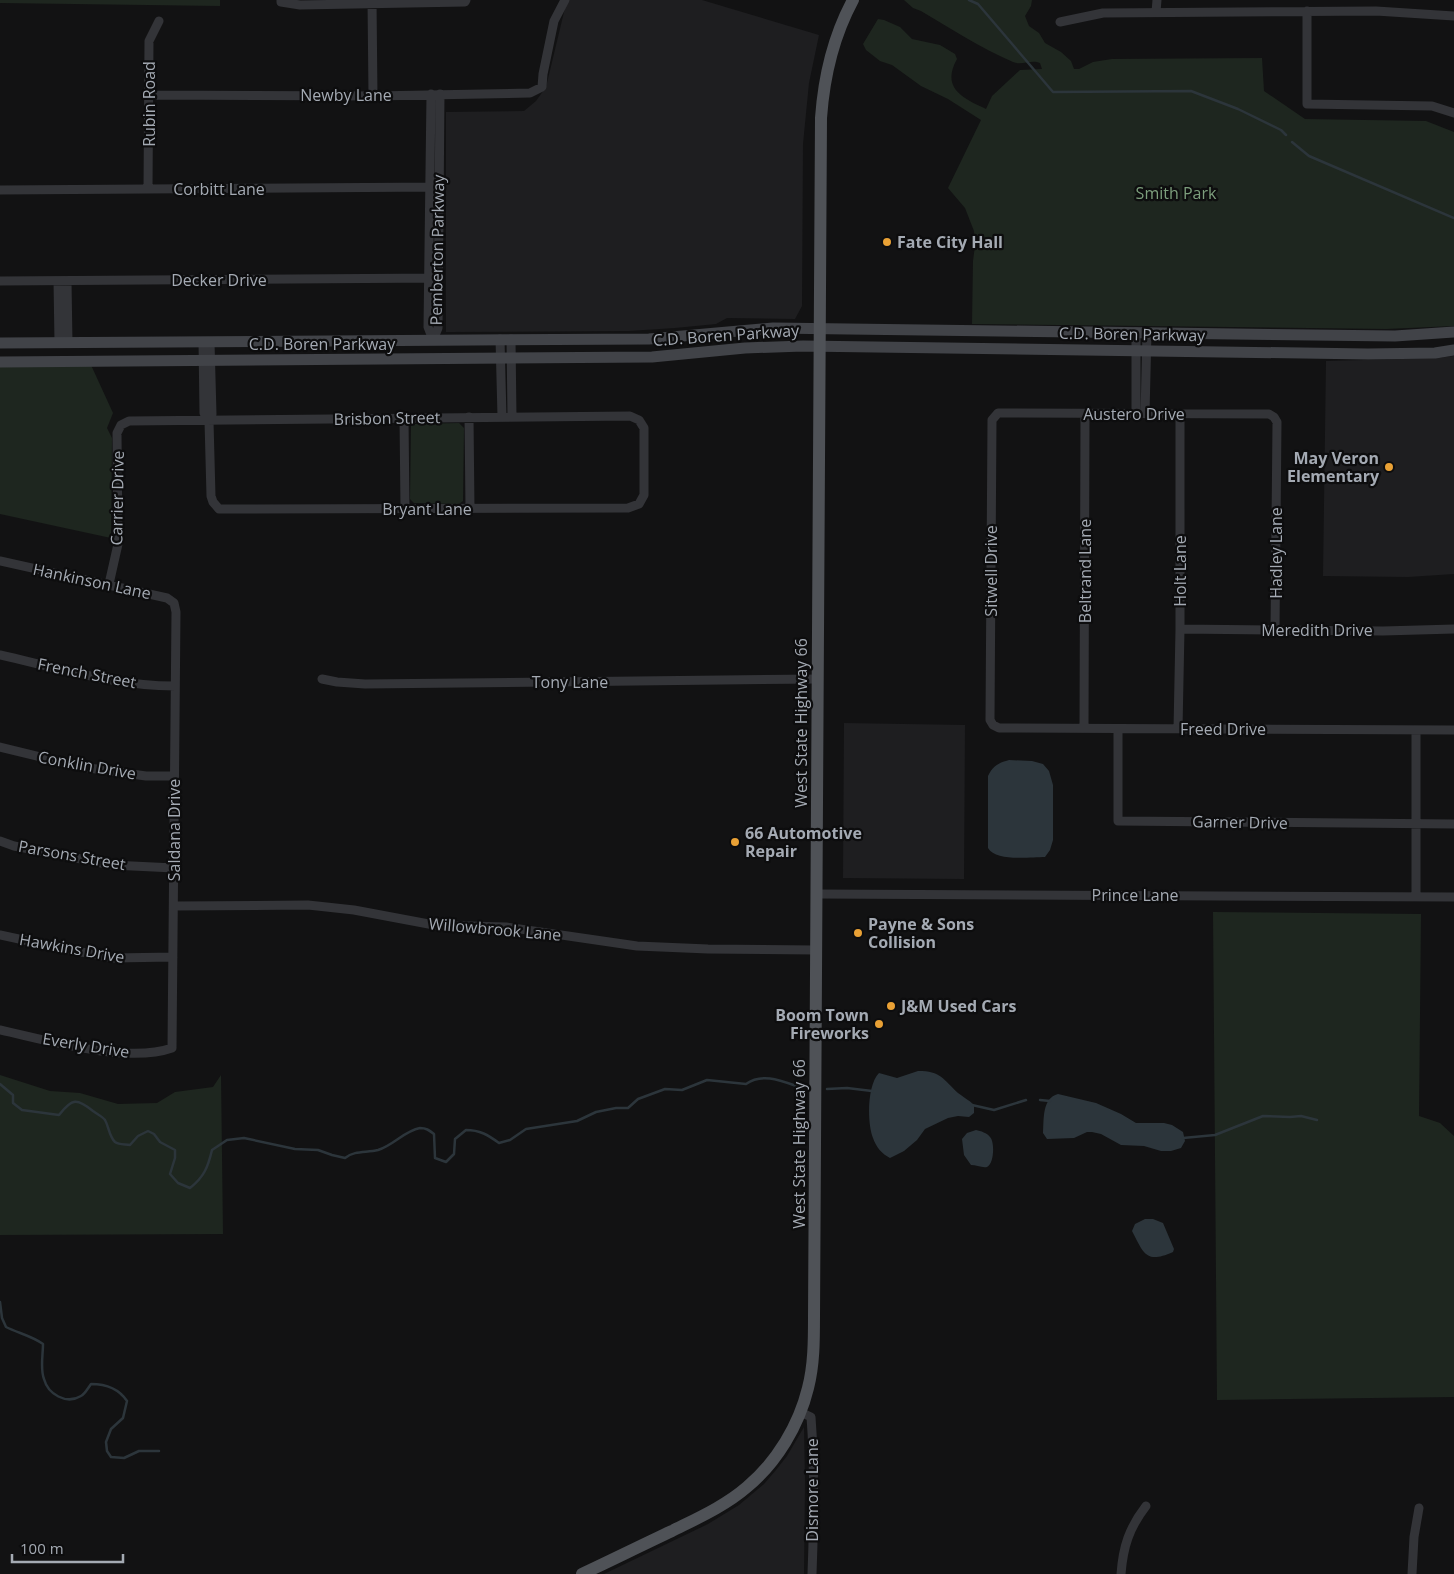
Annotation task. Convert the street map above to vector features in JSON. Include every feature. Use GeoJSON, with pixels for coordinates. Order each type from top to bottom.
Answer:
{"type":"FeatureCollection","features":[{"type":"Feature","properties":{"kind":"main road","name":"West State Highway 66"},"geometry":{"type":"LineString","coordinates":[[582,1574],[706,1514],[740,1493],[761,1474],[788,1437],[800,1412],[809,1386],[813,1350],[821,125],[823,93],[832,47],[851,3]]}},
{"type":"Feature","properties":{"kind":"street","name":"Newby Lane"},"geometry":{"type":"LineString","coordinates":[[149,95],[373,96],[530,93],[542,87],[542,74],[554,21],[565,0]]}},
{"type":"Feature","properties":{"kind":"street"},"geometry":{"type":"LineString","coordinates":[[1156,12],[1157,0]]}},
{"type":"Feature","properties":{"kind":"street"},"geometry":{"type":"LineString","coordinates":[[281,1],[300,5],[465,1]]}},
{"type":"Feature","properties":{"kind":"street"},"geometry":{"type":"LineString","coordinates":[[372,2],[373,96]]}},
{"type":"Feature","properties":{"kind":"street"},"geometry":{"type":"LineString","coordinates":[[1307,11],[1307,104],[1432,106],[1454,113]]}},
{"type":"Feature","properties":{"kind":"street"},"geometry":{"type":"LineString","coordinates":[[1060,22],[1104,13],[1156,12],[1376,11],[1454,16]]}},
{"type":"Feature","properties":{"kind":"street","name":"Rubin Road"},"geometry":{"type":"LineString","coordinates":[[148,189],[149,41],[159,21]]}},
{"type":"Feature","properties":{"kind":"street","name":"Pemberton Parkway"},"geometry":{"type":"LineString","coordinates":[[433,340],[428,327],[436,94]]}},
{"type":"Feature","properties":{"kind":"street","name":"Pemberton Parkway"},"geometry":{"type":"LineString","coordinates":[[433,340],[438,328],[439,278],[434,187]]}},
{"type":"Feature","properties":{"kind":"street","name":"Corbitt Lane"},"geometry":{"type":"LineString","coordinates":[[0,190],[434,187]]}},
{"type":"Feature","properties":{"kind":"street","name":"Decker Drive"},"geometry":{"type":"LineString","coordinates":[[0,281],[439,278]]}},
{"type":"Feature","properties":{"kind":"street"},"geometry":{"type":"LineString","coordinates":[[62,281],[64,343]]}},
{"type":"Feature","properties":{"kind":"street","name":"C.D. Boren Parkway"},"geometry":{"type":"LineString","coordinates":[[0,343],[650,338],[773,328],[1415,336],[1454,332]]}},
{"type":"Feature","properties":{"kind":"street"},"geometry":{"type":"LineString","coordinates":[[938,348],[939,329]]}},
{"type":"Feature","properties":{"kind":"street"},"geometry":{"type":"LineString","coordinates":[[1140,414],[1141,332]]}},
{"type":"Feature","properties":{"kind":"street"},"geometry":{"type":"LineString","coordinates":[[1342,353],[1344,335]]}},
{"type":"Feature","properties":{"kind":"street"},"geometry":{"type":"LineString","coordinates":[[502,416],[505,339]]}},
{"type":"Feature","properties":{"kind":"street"},"geometry":{"type":"LineString","coordinates":[[433,340],[433,359]]}},
{"type":"Feature","properties":{"kind":"street"},"geometry":{"type":"LineString","coordinates":[[207,342],[212,414],[209,421]]}},
{"type":"Feature","properties":{"kind":"street","name":"C.D. Boren Parkway"},"geometry":{"type":"LineString","coordinates":[[0,362],[652,357],[745,348],[820,346],[1342,353],[1435,353],[1454,350]]}},
{"type":"Feature","properties":{"kind":"street"},"geometry":{"type":"LineString","coordinates":[[505,359],[512,416]]}},
{"type":"Feature","properties":{"kind":"street","name":"Austero Drive"},"geometry":{"type":"LineString","coordinates":[[994,416],[998,413],[1269,414],[1274,417]]}},
{"type":"Feature","properties":{"kind":"street","name":"Beltrand Lane"},"geometry":{"type":"LineString","coordinates":[[1084,728],[1085,414]]}},
{"type":"Feature","properties":{"kind":"street","name":"Holt Lane"},"geometry":{"type":"LineString","coordinates":[[1178,729],[1180,414]]}},
{"type":"Feature","properties":{"kind":"street","name":"Brisbon Street"},"geometry":{"type":"LineString","coordinates":[[133,421],[630,416],[639,420],[644,428],[644,495],[639,504]]}},
{"type":"Feature","properties":{"kind":"street","name":"Sitwell Drive"},"geometry":{"type":"LineString","coordinates":[[993,725],[990,720],[992,420],[994,416]]}},
{"type":"Feature","properties":{"kind":"street"},"geometry":{"type":"LineString","coordinates":[[469,417],[470,509]]}},
{"type":"Feature","properties":{"kind":"street","name":"Hadley Lane"},"geometry":{"type":"LineString","coordinates":[[1274,417],[1276,422],[1275,630]]}},
{"type":"Feature","properties":{"kind":"street"},"geometry":{"type":"LineString","coordinates":[[404,418],[405,509]]}},
{"type":"Feature","properties":{"kind":"street","name":"Carrier Drive"},"geometry":{"type":"LineString","coordinates":[[109,584],[118,544],[117,433],[121,425],[133,421]]}},
{"type":"Feature","properties":{"kind":"street","name":"Bryant Lane"},"geometry":{"type":"LineString","coordinates":[[209,421],[211,496],[215,507],[224,510],[628,508],[639,504]]}},
{"type":"Feature","properties":{"kind":"street","name":"Hankinson Lane"},"geometry":{"type":"LineString","coordinates":[[0,560],[167,598],[174,604],[176,612]]}},
{"type":"Feature","properties":{"kind":"street","name":"Saldana Drive"},"geometry":{"type":"LineString","coordinates":[[172,1048],[176,612]]}},
{"type":"Feature","properties":{"kind":"street","name":"Meredith Drive"},"geometry":{"type":"LineString","coordinates":[[1180,629],[1383,631],[1454,629]]}},
{"type":"Feature","properties":{"kind":"street","name":"French Street"},"geometry":{"type":"LineString","coordinates":[[0,655],[121,682],[150,686],[175,686]]}},
{"type":"Feature","properties":{"kind":"street","name":"Tony Lane"},"geometry":{"type":"LineString","coordinates":[[322,679],[365,684],[818,679]]}},
{"type":"Feature","properties":{"kind":"street","name":"Freed Drive"},"geometry":{"type":"LineString","coordinates":[[993,725],[999,728],[1454,730]]}},
{"type":"Feature","properties":{"kind":"street","name":"Garner Drive"},"geometry":{"type":"LineString","coordinates":[[1118,729],[1118,821],[1454,824]]}},
{"type":"Feature","properties":{"kind":"street"},"geometry":{"type":"LineString","coordinates":[[1416,730],[1416,896]]}},
{"type":"Feature","properties":{"kind":"street","name":"Conklin Drive"},"geometry":{"type":"LineString","coordinates":[[0,748],[82,767],[146,776],[174,776]]}},
{"type":"Feature","properties":{"kind":"street","name":"Parsons Street"},"geometry":{"type":"LineString","coordinates":[[0,841],[14,846],[112,865],[174,868]]}},
{"type":"Feature","properties":{"kind":"street","name":"Prince Lane"},"geometry":{"type":"LineString","coordinates":[[817,894],[1454,897]]}},
{"type":"Feature","properties":{"kind":"street","name":"Willowbrook Lane"},"geometry":{"type":"LineString","coordinates":[[174,906],[308,904],[362,911],[434,925],[506,927],[637,946],[816,950]]}},
{"type":"Feature","properties":{"kind":"street","name":"Hawkins Drive"},"geometry":{"type":"LineString","coordinates":[[0,935],[114,958],[174,957]]}},
{"type":"Feature","properties":{"kind":"street","name":"Everly Drive"},"geometry":{"type":"LineString","coordinates":[[0,1030],[84,1048],[118,1053],[159,1053],[172,1048]]}},
{"type":"Feature","properties":{"kind":"street","name":"Dismore Lane"},"geometry":{"type":"LineString","coordinates":[[800,1412],[810,1417],[814,1454],[812,1574]]}},
{"type":"Feature","properties":{"kind":"street"},"geometry":{"type":"LineString","coordinates":[[1121,1574],[1124,1544],[1137,1517],[1146,1506]]}},
{"type":"Feature","properties":{"kind":"street"},"geometry":{"type":"LineString","coordinates":[[1412,1574],[1418,1508]]}},
{"type":"Feature","properties":{"kind":"shaded area"},"geometry":{"type":"Polygon","coordinates":[[[569,0],[702,0],[819,35],[809,83],[803,144],[802,306],[795,319],[727,318],[716,324],[629,331],[446,332],[446,112],[524,111],[536,101],[546,87],[565,8],[569,0]]]}},
{"type":"Feature","properties":{"kind":"shaded area","name":"May Veron Elementary"},"geometry":{"type":"Polygon","coordinates":[[[1454,356],[1454,574],[1408,577],[1323,576],[1326,361],[1454,356]]]}},
{"type":"Feature","properties":{"kind":"shaded area"},"geometry":{"type":"Polygon","coordinates":[[[844,723],[965,725],[964,879],[843,878],[844,723]]]}},
{"type":"Feature","properties":{"kind":"shaded area"},"geometry":{"type":"Polygon","coordinates":[[[1009,760],[1032,761],[1043,764],[1049,771],[1053,785],[1053,840],[1050,850],[1045,857],[1006,857],[992,852],[988,848],[988,776],[996,765],[1009,760]]]}},
{"type":"Feature","properties":{"kind":"shaded area"},"geometry":{"type":"Polygon","coordinates":[[[918,1071],[932,1072],[941,1077],[974,1105],[974,1113],[969,1117],[958,1116],[948,1118],[925,1129],[917,1140],[904,1151],[890,1158],[878,1147],[871,1131],[869,1104],[872,1086],[879,1073],[897,1078],[918,1071]]]}},
{"type":"Feature","properties":{"kind":"shaded area"},"geometry":{"type":"Polygon","coordinates":[[[1058,1094],[1096,1103],[1136,1123],[1164,1123],[1172,1125],[1183,1132],[1185,1141],[1181,1148],[1161,1151],[1144,1146],[1121,1145],[1101,1134],[1092,1132],[1087,1132],[1074,1138],[1047,1139],[1043,1133],[1046,1104],[1053,1096],[1058,1094]]]}},
{"type":"Feature","properties":{"kind":"shaded area"},"geometry":{"type":"Polygon","coordinates":[[[976,1130],[986,1133],[992,1140],[992,1158],[987,1167],[971,1165],[964,1155],[962,1139],[967,1133],[976,1130]]]}},
{"type":"Feature","properties":{"kind":"shaded area"},"geometry":{"type":"Polygon","coordinates":[[[1145,1219],[1153,1219],[1163,1223],[1174,1249],[1173,1252],[1151,1257],[1143,1251],[1132,1231],[1135,1224],[1145,1219]]]}},
{"type":"Feature","properties":{"kind":"shaded area"},"geometry":{"type":"Polygon","coordinates":[[[804,1427],[804,1574],[604,1574],[708,1524],[739,1505],[764,1484],[776,1470],[787,1456],[804,1427]]]}},
{"type":"Feature","properties":{"kind":"green space"},"geometry":{"type":"Polygon","coordinates":[[[0,0],[220,0],[220,6],[0,3],[0,0]]]}},
{"type":"Feature","properties":{"kind":"green space","name":"Smith Park"},"geometry":{"type":"Polygon","coordinates":[[[904,0],[1032,0],[1025,16],[1029,26],[1039,33],[1045,43],[1061,52],[1071,61],[1074,69],[1079,69],[1093,62],[1112,59],[1262,58],[1264,91],[1305,119],[1426,121],[1454,132],[1454,326],[1386,329],[972,324],[974,231],[965,208],[948,188],[981,120],[948,99],[921,86],[892,65],[880,61],[866,50],[863,44],[878,19],[900,27],[912,39],[940,45],[955,54],[957,59],[951,78],[956,91],[969,101],[986,109],[992,96],[1020,70],[1042,69],[1040,63],[1016,63],[989,51],[913,8],[904,0]]]}},
{"type":"Feature","properties":{"kind":"green space"},"geometry":{"type":"Polygon","coordinates":[[[91,365],[113,413],[107,428],[112,438],[111,538],[0,514],[0,366],[91,365]]]}},
{"type":"Feature","properties":{"kind":"green space"},"geometry":{"type":"Polygon","coordinates":[[[459,423],[464,428],[463,501],[459,504],[414,503],[410,499],[411,426],[415,424],[459,423]]]}},
{"type":"Feature","properties":{"kind":"green space"},"geometry":{"type":"Polygon","coordinates":[[[1213,912],[1421,914],[1419,1116],[1440,1123],[1454,1136],[1454,1397],[1217,1400],[1213,912]]]}},
{"type":"Feature","properties":{"kind":"green space"},"geometry":{"type":"Polygon","coordinates":[[[0,1075],[50,1091],[80,1093],[118,1104],[157,1103],[175,1092],[213,1087],[221,1075],[223,1234],[0,1235],[0,1075]]]}},
{"type":"Feature","properties":{"kind":"waterway"},"geometry":{"type":"LineString","coordinates":[[969,0],[978,4],[1053,92],[1191,91],[1238,109],[1281,130],[1286,135]]}},
{"type":"Feature","properties":{"kind":"waterway"},"geometry":{"type":"LineString","coordinates":[[1292,142],[1309,156],[1454,218]]}},
{"type":"Feature","properties":{"kind":"waterway"},"geometry":{"type":"LineString","coordinates":[[0,1084],[13,1095],[13,1103],[22,1110],[59,1115],[71,1103],[79,1102],[83,1104],[104,1119],[111,1137],[118,1144],[130,1145],[138,1136],[148,1131],[154,1134],[160,1142],[175,1150],[175,1158],[170,1174],[178,1183],[190,1188],[205,1171],[212,1150],[227,1140],[244,1138],[295,1149],[318,1150],[345,1158],[357,1153],[378,1150],[409,1132],[422,1128],[434,1134],[435,1158],[446,1162],[454,1154],[455,1139],[466,1130],[484,1134],[499,1143],[510,1140],[526,1129],[577,1121],[596,1112],[628,1108],[638,1099],[665,1089],[682,1090],[707,1080],[746,1084],[760,1078],[768,1078],[805,1089]]}},
{"type":"Feature","properties":{"kind":"waterway"},"geometry":{"type":"LineString","coordinates":[[827,1089],[847,1088],[872,1091]]}},
{"type":"Feature","properties":{"kind":"waterway"},"geometry":{"type":"LineString","coordinates":[[972,1105],[994,1110],[1026,1100]]}},
{"type":"Feature","properties":{"kind":"waterway"},"geometry":{"type":"LineString","coordinates":[[1040,1100],[1050,1101]]}},
{"type":"Feature","properties":{"kind":"waterway"},"geometry":{"type":"LineString","coordinates":[[1183,1138],[1215,1135],[1263,1116],[1301,1116],[1317,1120]]}},
{"type":"Feature","properties":{"kind":"waterway"},"geometry":{"type":"LineString","coordinates":[[0,1302],[2,1318],[6,1327],[43,1344],[43,1375],[49,1389],[54,1393],[64,1399],[75,1398],[84,1394],[91,1384],[97,1384],[116,1390],[127,1401],[123,1418],[111,1429],[106,1442],[107,1451],[111,1457],[124,1458],[139,1451],[159,1451]]}},
{"type":"Feature","properties":{"kind":"place","name":"Fate City Hall"},"geometry":{"type":"Point","coordinates":[887,242]}},
{"type":"Feature","properties":{"kind":"place","name":"May Veron Elementary"},"geometry":{"type":"Point","coordinates":[1389,467]}},
{"type":"Feature","properties":{"kind":"place","name":"66 Automotive Repair"},"geometry":{"type":"Point","coordinates":[735,842]}},
{"type":"Feature","properties":{"kind":"place","name":"Payne & Sons Collision"},"geometry":{"type":"Point","coordinates":[858,933]}},
{"type":"Feature","properties":{"kind":"place","name":"J&M Used Cars"},"geometry":{"type":"Point","coordinates":[891,1006]}},
{"type":"Feature","properties":{"kind":"place","name":"Boom Town Fireworks"},"geometry":{"type":"Point","coordinates":[879,1024]}}]}
